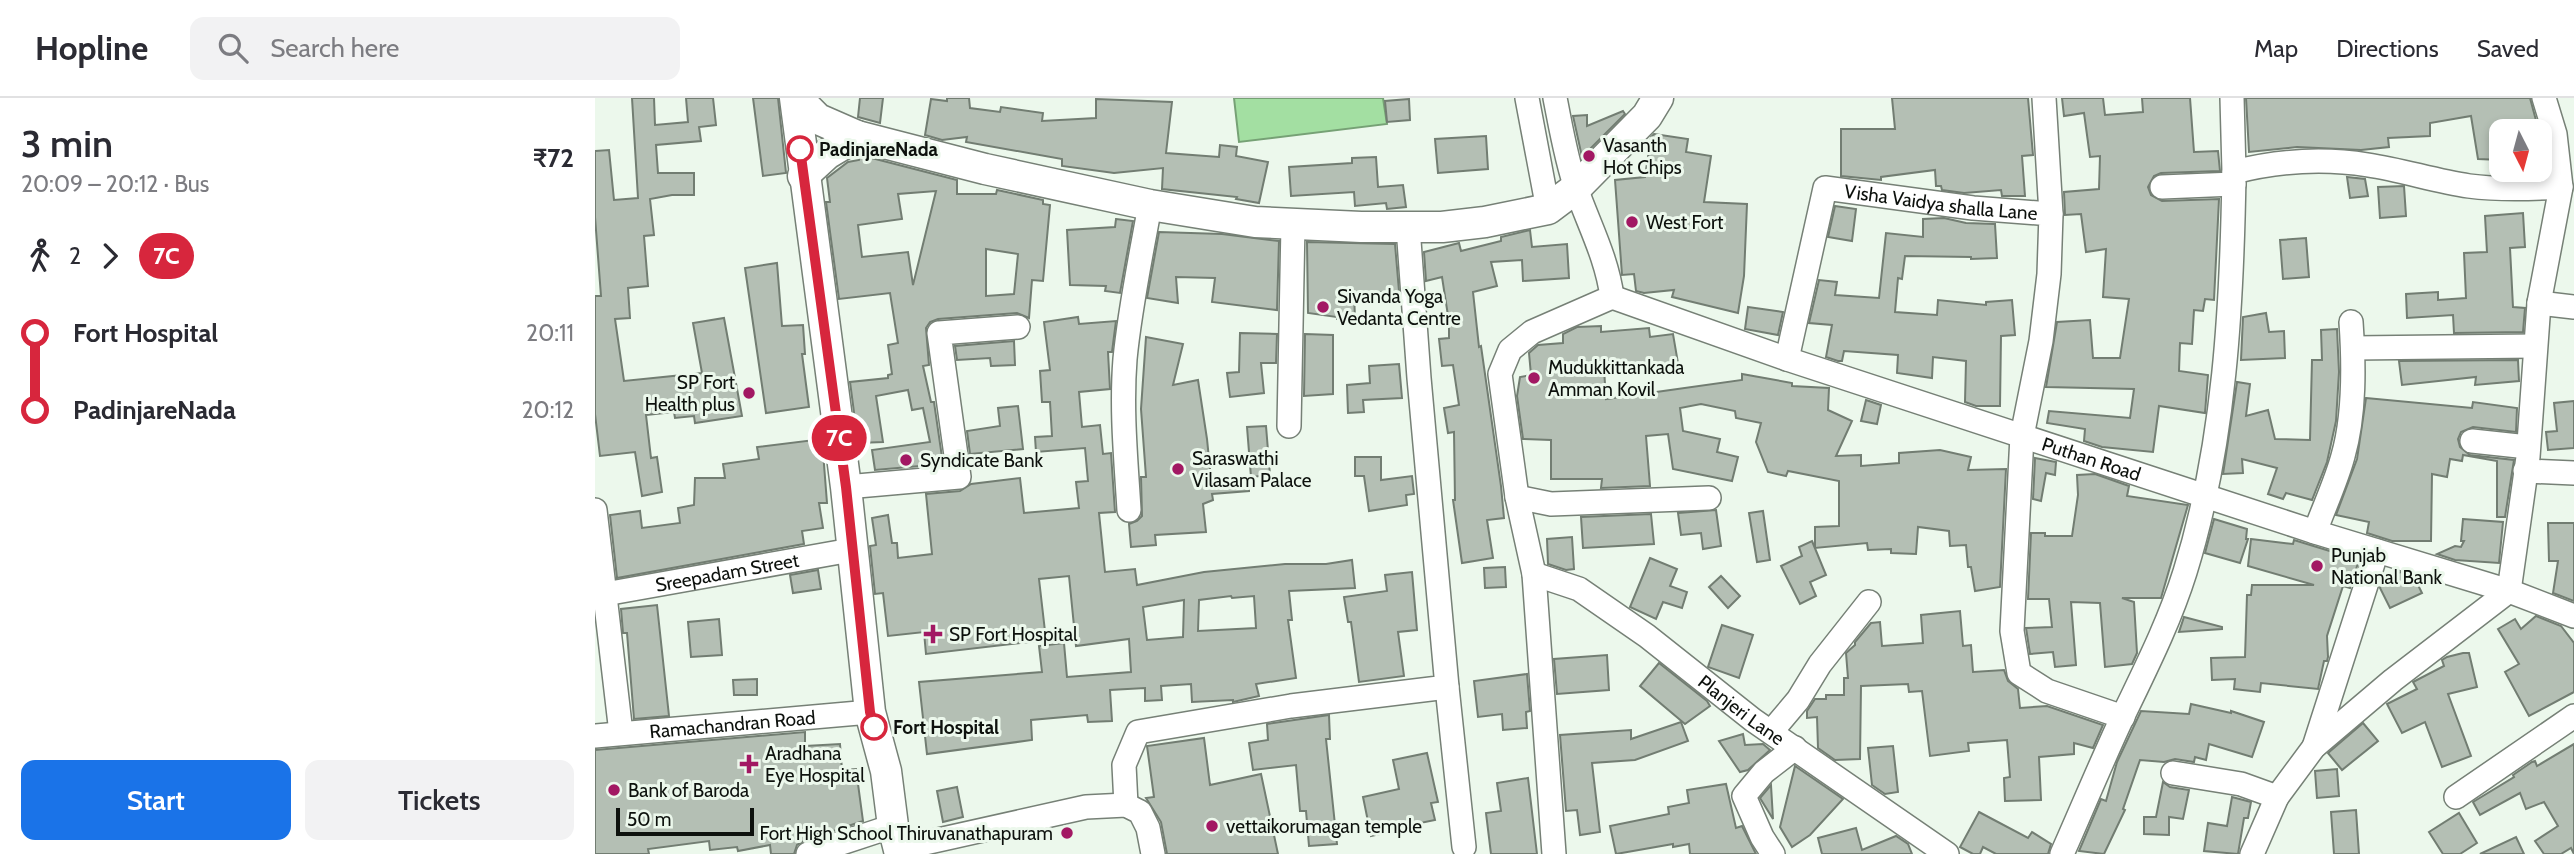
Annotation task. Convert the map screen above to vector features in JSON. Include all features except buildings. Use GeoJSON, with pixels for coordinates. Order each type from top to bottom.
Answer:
{"type":"FeatureCollection","features":[{"type":"Feature","properties":{"kind":"main road"},"geometry":{"type":"LineString","coordinates":[[796,98],[818,119],[857,136],[985,169],[1150,205],[1255,222],[1293,225],[1442,227],[1485,222],[1548,209],[1576,188],[1647,116],[1658,98]]}},
{"type":"Feature","properties":{"kind":"main road"},"geometry":{"type":"LineString","coordinates":[[796,98],[803,176],[846,487],[870,712],[886,771],[897,843]]}},
{"type":"Feature","properties":{"kind":"main road"},"geometry":{"type":"LineString","coordinates":[[803,176],[827,153],[857,136]]}},
{"type":"Feature","properties":{"kind":"street"},"geometry":{"type":"LineString","coordinates":[[1527,98],[1548,209]]}},
{"type":"Feature","properties":{"kind":"street"},"geometry":{"type":"LineString","coordinates":[[1554,854],[1534,574],[1517,497],[1500,374],[1510,349],[1532,332],[1612,297],[1609,271],[1576,188],[1555,98]]}},
{"type":"Feature","properties":{"kind":"street"},"geometry":{"type":"LineString","coordinates":[[2045,98],[2051,214]]}},
{"type":"Feature","properties":{"kind":"street"},"geometry":{"type":"LineString","coordinates":[[2062,854],[2155,652],[2181,583],[2205,495],[2225,363],[2232,264],[2232,98]]}},
{"type":"Feature","properties":{"kind":"street"},"geometry":{"type":"LineString","coordinates":[[2252,854],[2277,797],[2314,747],[2393,680],[2509,592],[2528,447],[2539,303],[2561,187],[2555,134],[2544,98]]}},
{"type":"Feature","properties":{"kind":"street"},"geometry":{"type":"LineString","coordinates":[[2162,187],[2234,178],[2260,166],[2304,161],[2367,164],[2469,186],[2529,189],[2561,187]]}},
{"type":"Feature","properties":{"kind":"street","name":"Visha Vaidya shalla Lane"},"geometry":{"type":"LineString","coordinates":[[1787,359],[1825,188],[1973,208],[2051,214],[2049,274],[2041,341],[2022,436],[2012,631],[2019,673],[2047,691],[2123,717]]}},
{"type":"Feature","properties":{"kind":"street"},"geometry":{"type":"LineString","coordinates":[[1129,510],[1124,427],[1125,362],[1150,205]]}},
{"type":"Feature","properties":{"kind":"street"},"geometry":{"type":"LineString","coordinates":[[1289,426],[1293,225]]}},
{"type":"Feature","properties":{"kind":"street"},"geometry":{"type":"LineString","coordinates":[[1408,226],[1419,378],[1464,847]]}},
{"type":"Feature","properties":{"kind":"street","name":"Puthan Road"},"geometry":{"type":"LineString","coordinates":[[1612,297],[1787,359],[2574,615]]}},
{"type":"Feature","properties":{"kind":"street"},"geometry":{"type":"LineString","coordinates":[[2539,303],[2574,307]]}},
{"type":"Feature","properties":{"kind":"street"},"geometry":{"type":"LineString","coordinates":[[2315,532],[2343,456],[2350,420],[2353,348],[2351,321]]}},
{"type":"Feature","properties":{"kind":"street"},"geometry":{"type":"LineString","coordinates":[[846,487],[959,477],[939,333],[1018,327]]}},
{"type":"Feature","properties":{"kind":"street"},"geometry":{"type":"LineString","coordinates":[[2353,348],[2535,346]]}},
{"type":"Feature","properties":{"kind":"street"},"geometry":{"type":"LineString","coordinates":[[2472,441],[2528,447]]}},
{"type":"Feature","properties":{"kind":"street"},"geometry":{"type":"LineString","coordinates":[[2525,471],[2574,473]]}},
{"type":"Feature","properties":{"kind":"street"},"geometry":{"type":"LineString","coordinates":[[1517,497],[1551,504],[1709,498]]}},
{"type":"Feature","properties":{"kind":"street"},"geometry":{"type":"LineString","coordinates":[[595,510],[621,733]]}},
{"type":"Feature","properties":{"kind":"street","name":"Sreepadam Street"},"geometry":{"type":"LineString","coordinates":[[605,594],[851,550]]}},
{"type":"Feature","properties":{"kind":"street"},"geometry":{"type":"LineString","coordinates":[[2314,747],[2377,551]]}},
{"type":"Feature","properties":{"kind":"street","name":"Planjeri Lane"},"geometry":{"type":"LineString","coordinates":[[1534,574],[1579,589],[1647,636],[1771,732],[1947,854]]}},
{"type":"Feature","properties":{"kind":"street"},"geometry":{"type":"LineString","coordinates":[[1771,732],[1797,700],[1819,664],[1869,602]]}},
{"type":"Feature","properties":{"kind":"street"},"geometry":{"type":"LineString","coordinates":[[1126,805],[1124,765],[1138,732],[1291,706],[1447,687]]}},
{"type":"Feature","properties":{"kind":"street","name":"Ramachandran Road"},"geometry":{"type":"LineString","coordinates":[[595,736],[870,712]]}},
{"type":"Feature","properties":{"kind":"street"},"geometry":{"type":"LineString","coordinates":[[2456,797],[2574,716]]}},
{"type":"Feature","properties":{"kind":"street"},"geometry":{"type":"LineString","coordinates":[[1773,854],[1762,837],[1744,796],[1764,772],[1795,748]]}},
{"type":"Feature","properties":{"kind":"street"},"geometry":{"type":"LineString","coordinates":[[2173,773],[2241,784],[2277,797]]}},
{"type":"Feature","properties":{"kind":"street"},"geometry":{"type":"LineString","coordinates":[[808,854],[897,843],[1086,807],[1126,805],[1140,812],[1148,828],[1153,854]]}},
{"type":"Feature","properties":{"kind":"shaded area"},"geometry":{"type":"Polygon","coordinates":[[[1234,98],[1383,98],[1387,124],[1239,142],[1234,98]]]}},
{"type":"Feature","properties":{"kind":"bus line","name":"7C"},"geometry":{"type":"LineString","coordinates":[[800,149],[846,487],[851,550],[874,727]]}},
{"type":"Feature","properties":{"kind":"place","name":"PadinjareNada"},"geometry":{"type":"Point","coordinates":[800,149]}},
{"type":"Feature","properties":{"kind":"place","name":"Vasanth Hot Chips"},"geometry":{"type":"Point","coordinates":[1589,156]}},
{"type":"Feature","properties":{"kind":"place","name":"West Fort"},"geometry":{"type":"Point","coordinates":[1632,222]}},
{"type":"Feature","properties":{"kind":"place","name":"Sivanda Yoga Vedanta Centre"},"geometry":{"type":"Point","coordinates":[1323,307]}},
{"type":"Feature","properties":{"kind":"place","name":"Mudukkittankada Amman Kovil"},"geometry":{"type":"Point","coordinates":[1534,378]}},
{"type":"Feature","properties":{"kind":"place","name":"SP Fort Health plus"},"geometry":{"type":"Point","coordinates":[749,393]}},
{"type":"Feature","properties":{"kind":"place","name":"Syndicate Bank"},"geometry":{"type":"Point","coordinates":[906,460]}},
{"type":"Feature","properties":{"kind":"place","name":"Saraswathi Vilasam Palace"},"geometry":{"type":"Point","coordinates":[1178,469]}},
{"type":"Feature","properties":{"kind":"place","name":"Punjab National Bank"},"geometry":{"type":"Point","coordinates":[2317,566]}},
{"type":"Feature","properties":{"kind":"place","name":"SP Fort Hospital"},"geometry":{"type":"Point","coordinates":[933,634]}},
{"type":"Feature","properties":{"kind":"place","name":"Fort Hospital"},"geometry":{"type":"Point","coordinates":[874,727]}},
{"type":"Feature","properties":{"kind":"place","name":"Aradhana Eye Hospital"},"geometry":{"type":"Point","coordinates":[749,764]}},
{"type":"Feature","properties":{"kind":"place","name":"Bank of Baroda"},"geometry":{"type":"Point","coordinates":[614,790]}},
{"type":"Feature","properties":{"kind":"place","name":"vettaikorumagan temple"},"geometry":{"type":"Point","coordinates":[1212,826]}},
{"type":"Feature","properties":{"kind":"place","name":"Fort High School Thiruvanathapuram"},"geometry":{"type":"Point","coordinates":[1067,833]}}]}
